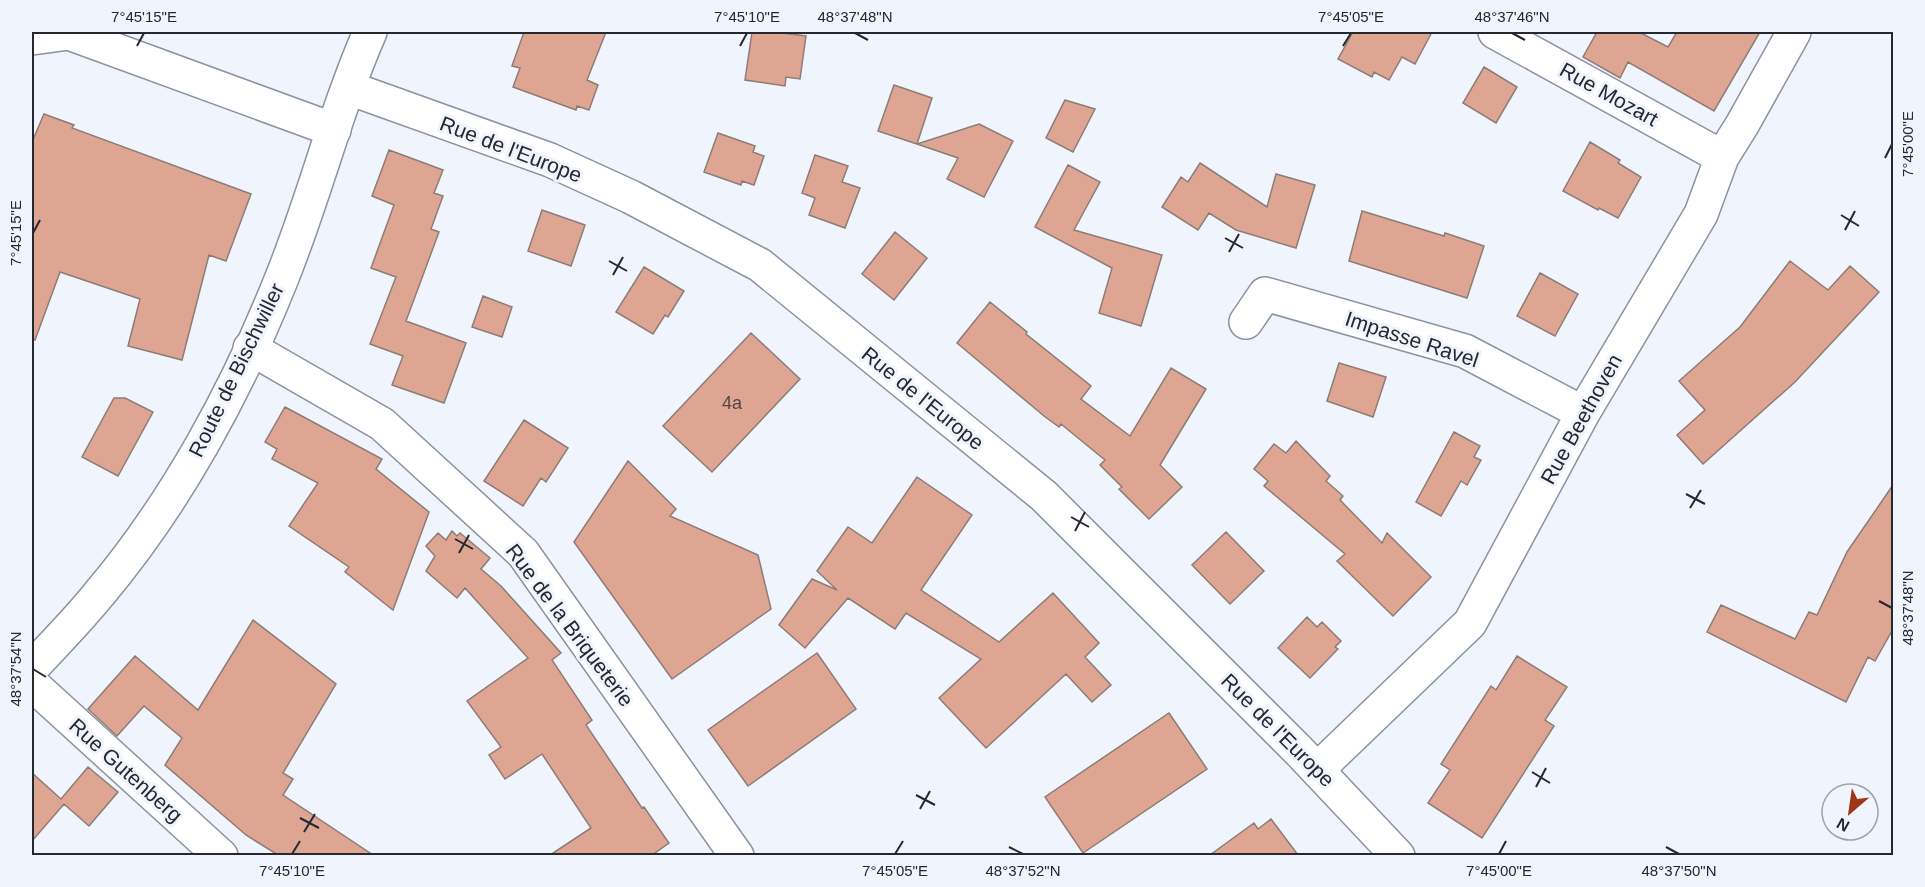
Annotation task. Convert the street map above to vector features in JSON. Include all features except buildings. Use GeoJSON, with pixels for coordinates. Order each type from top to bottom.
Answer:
{"type":"FeatureCollection","features":[{"type":"Feature","properties":{"kind":"street","name":"Route de Bischwiller"},"geometry":{"type":"LineString","coordinates":[[32,668],[100,594],[167,502],[213,425],[281,279],[370,32]]}},
{"type":"Feature","properties":{"kind":"street","name":"Rue Mozart"},"geometry":{"type":"LineString","coordinates":[[1495,32],[1722,157]]}},
{"type":"Feature","properties":{"kind":"street","name":"Rue Beethoven"},"geometry":{"type":"LineString","coordinates":[[1318,769],[1470,623],[1583,413],[1701,214],[1722,157],[1794,32]]}},
{"type":"Feature","properties":{"kind":"street"},"geometry":{"type":"LineString","coordinates":[[32,38],[69,33],[334,130]]}},
{"type":"Feature","properties":{"kind":"street","name":"Rue de l'Europe"},"geometry":{"type":"LineString","coordinates":[[349,88],[550,160],[631,197],[760,265],[1044,496],[1318,769],[1398,855]]}},
{"type":"Feature","properties":{"kind":"street","name":"Impasse Ravel"},"geometry":{"type":"LineString","coordinates":[[1246,322],[1265,294],[1465,351],[1583,413]]}},
{"type":"Feature","properties":{"kind":"street","name":"Rue de la Briqueterie"},"geometry":{"type":"LineString","coordinates":[[250,348],[382,424],[523,554],[738,855]]}},
{"type":"Feature","properties":{"kind":"street","name":"Rue Gutenberg"},"geometry":{"type":"LineString","coordinates":[[32,684],[221,855]]}}]}
